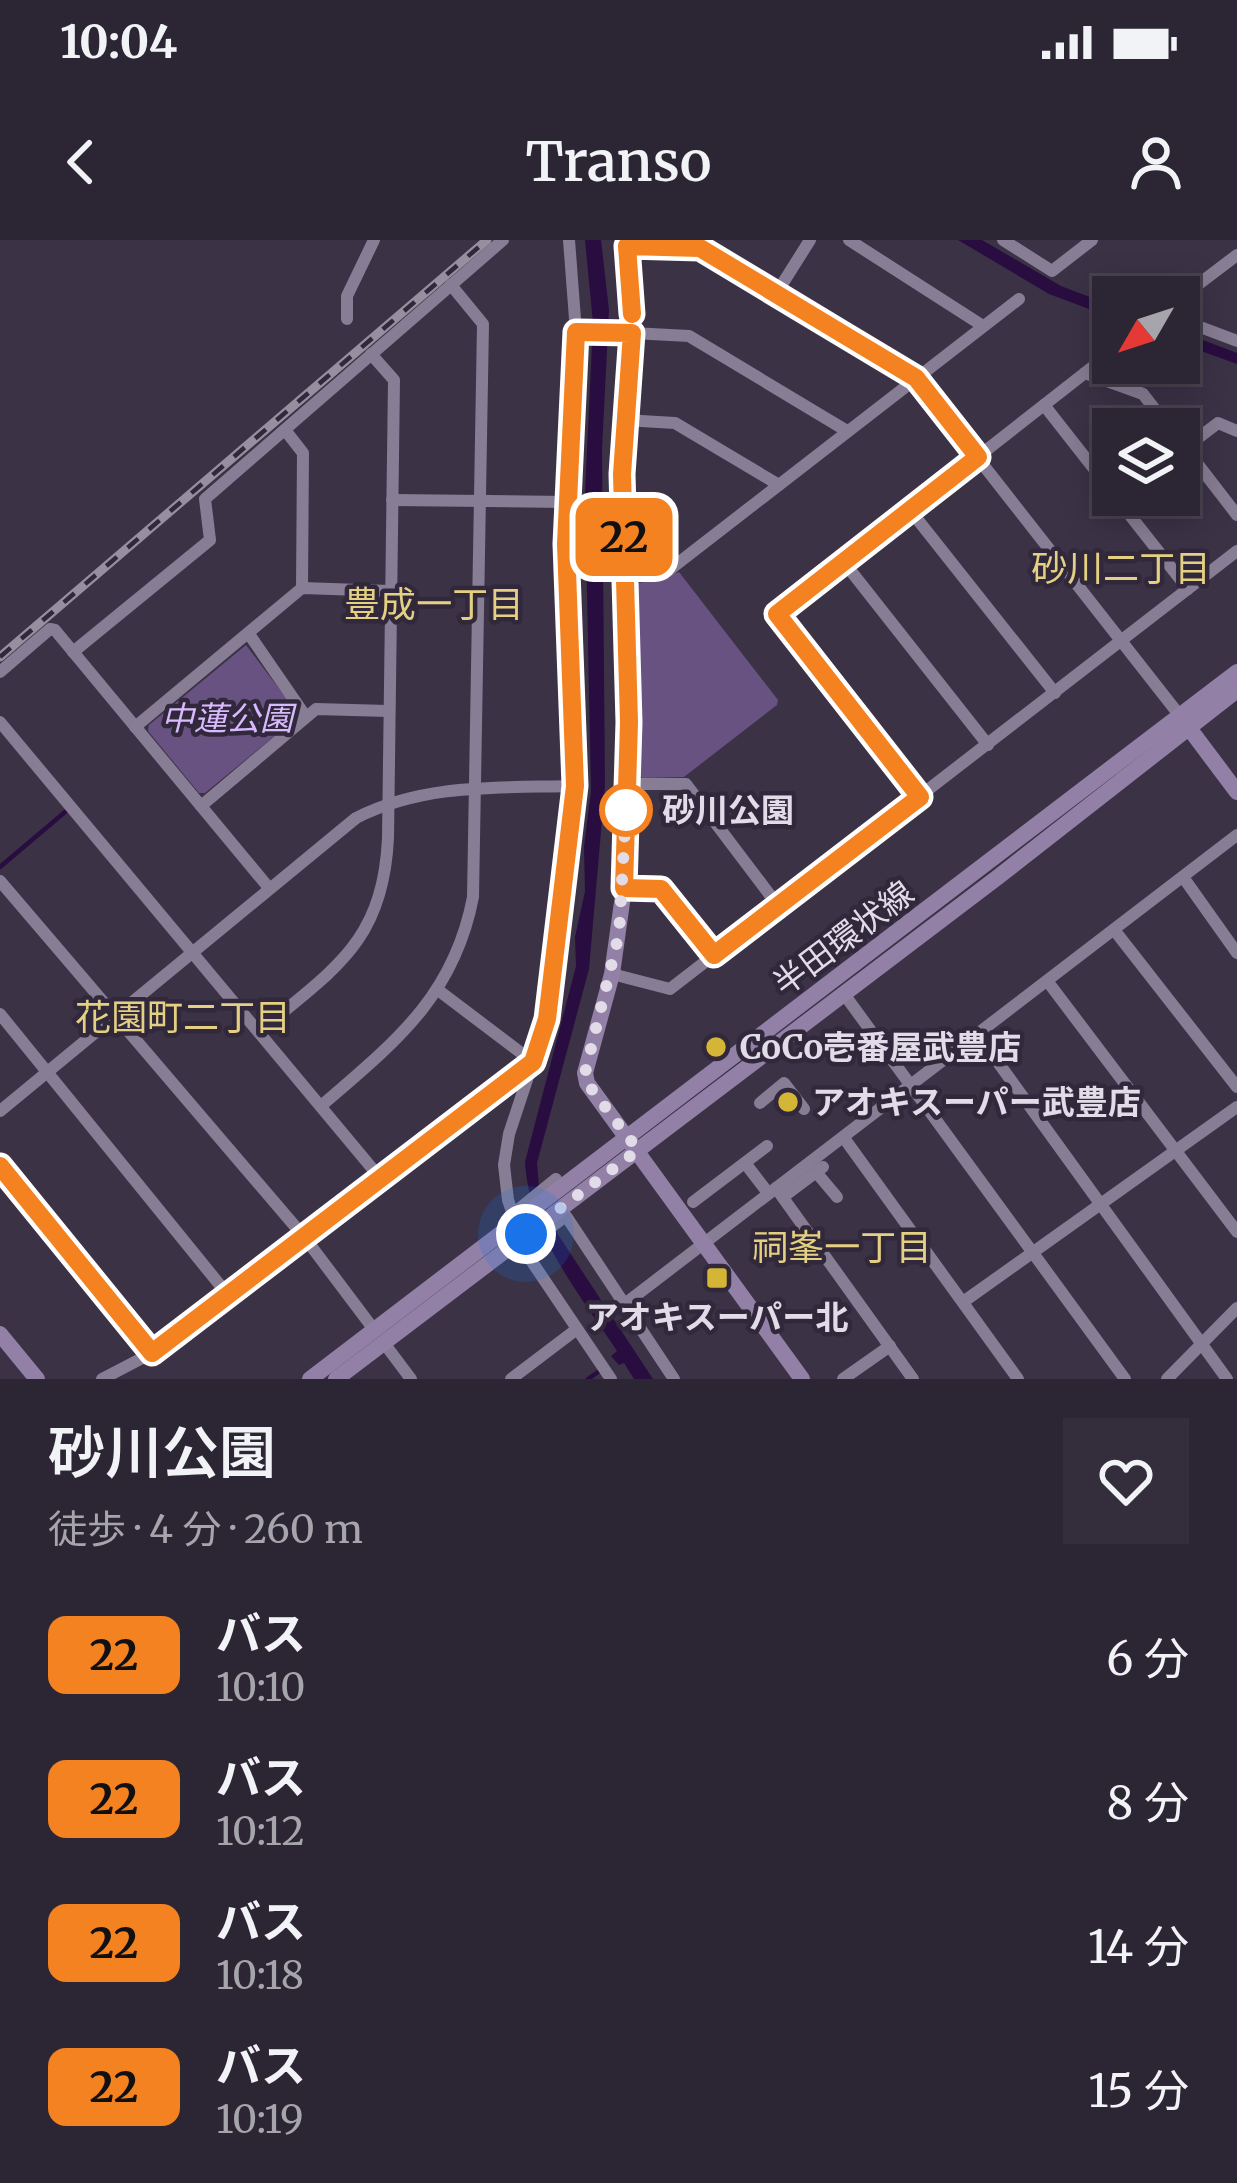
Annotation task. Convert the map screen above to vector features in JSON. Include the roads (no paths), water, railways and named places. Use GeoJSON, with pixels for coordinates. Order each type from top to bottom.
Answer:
{"type":"FeatureCollection","features":[{"type":"Feature","properties":{"kind":"main road"},"geometry":{"type":"LineString","coordinates":[[626,243],[624,888],[612,974],[585,1073],[587,1083],[802,1379]]}},
{"type":"Feature","properties":{"kind":"main road"},"geometry":{"type":"LineString","coordinates":[[576,332],[625,333]]}},
{"type":"Feature","properties":{"kind":"main road","name":"半田環状線"},"geometry":{"type":"LineString","coordinates":[[633,1144],[844,994],[1185,722],[1237,672]]}},
{"type":"Feature","properties":{"kind":"main road","name":"半田環状線"},"geometry":{"type":"LineString","coordinates":[[336,1379],[380,1337],[559,1199],[1185,722],[1237,690]]}},
{"type":"Feature","properties":{"kind":"main road"},"geometry":{"type":"LineString","coordinates":[[1185,722],[1237,792]]}},
{"type":"Feature","properties":{"kind":"main road"},"geometry":{"type":"LineString","coordinates":[[0,1334],[37,1379]]}},
{"type":"Feature","properties":{"kind":"main road","name":"半田環状線"},"geometry":{"type":"LineString","coordinates":[[310,1379],[380,1337]]}},
{"type":"Feature","properties":{"kind":"street"},"geometry":{"type":"LineString","coordinates":[[347,319],[347,296],[374,240]]}},
{"type":"Feature","properties":{"kind":"street"},"geometry":{"type":"LineString","coordinates":[[73,652],[210,539],[205,500],[503,240]]}},
{"type":"Feature","properties":{"kind":"street"},"geometry":{"type":"LineString","coordinates":[[569,240],[576,332],[567,502],[575,786],[547,1019],[509,1134],[504,1165],[508,1200],[611,1379]]}},
{"type":"Feature","properties":{"kind":"street"},"geometry":{"type":"LineString","coordinates":[[776,294],[810,240]]}},
{"type":"Feature","properties":{"kind":"street"},"geometry":{"type":"LineString","coordinates":[[849,240],[983,326]]}},
{"type":"Feature","properties":{"kind":"street"},"geometry":{"type":"LineString","coordinates":[[1004,240],[1052,271],[1092,240]]}},
{"type":"Feature","properties":{"kind":"street"},"geometry":{"type":"LineString","coordinates":[[626,243],[700,248],[916,378],[1185,722]]}},
{"type":"Feature","properties":{"kind":"street"},"geometry":{"type":"LineString","coordinates":[[1200,283],[1237,255]]}},
{"type":"Feature","properties":{"kind":"street"},"geometry":{"type":"LineString","coordinates":[[321,1106],[394,1043],[438,990],[468,920],[475,870],[483,324],[451,285]]}},
{"type":"Feature","properties":{"kind":"street"},"geometry":{"type":"LineString","coordinates":[[626,574],[664,574],[1019,298]]}},
{"type":"Feature","properties":{"kind":"street"},"geometry":{"type":"LineString","coordinates":[[1200,327],[1237,341]]}},
{"type":"Feature","properties":{"kind":"street"},"geometry":{"type":"LineString","coordinates":[[625,333],[689,336],[847,431]]}},
{"type":"Feature","properties":{"kind":"street"},"geometry":{"type":"LineString","coordinates":[[259,1032],[342,961],[370,923],[387,864],[394,380],[371,354]]}},
{"type":"Feature","properties":{"kind":"street"},"geometry":{"type":"LineString","coordinates":[[920,797],[777,614],[1092,368]]}},
{"type":"Feature","properties":{"kind":"street"},"geometry":{"type":"LineString","coordinates":[[1085,373],[1143,394],[1154,408]]}},
{"type":"Feature","properties":{"kind":"street"},"geometry":{"type":"LineString","coordinates":[[1044,405],[1092,466]]}},
{"type":"Feature","properties":{"kind":"street"},"geometry":{"type":"LineString","coordinates":[[624,420],[675,423],[778,484]]}},
{"type":"Feature","properties":{"kind":"street"},"geometry":{"type":"LineString","coordinates":[[1200,434],[1218,423],[1237,430]]}},
{"type":"Feature","properties":{"kind":"street"},"geometry":{"type":"LineString","coordinates":[[284,430],[303,453],[302,588]]}},
{"type":"Feature","properties":{"kind":"street"},"geometry":{"type":"LineString","coordinates":[[1200,467],[1237,515]]}},
{"type":"Feature","properties":{"kind":"street"},"geometry":{"type":"LineString","coordinates":[[392,500],[567,502]]}},
{"type":"Feature","properties":{"kind":"street"},"geometry":{"type":"LineString","coordinates":[[910,510],[1055,693]]}},
{"type":"Feature","properties":{"kind":"street"},"geometry":{"type":"LineString","coordinates":[[1131,516],[1188,589]]}},
{"type":"Feature","properties":{"kind":"street"},"geometry":{"type":"LineString","coordinates":[[612,974],[670,989],[1237,551]]}},
{"type":"Feature","properties":{"kind":"street"},"geometry":{"type":"LineString","coordinates":[[843,561],[988,745]]}},
{"type":"Feature","properties":{"kind":"street"},"geometry":{"type":"LineString","coordinates":[[135,727],[302,588],[390,591]]}},
{"type":"Feature","properties":{"kind":"street"},"geometry":{"type":"LineString","coordinates":[[0,672],[50,629],[55,630],[269,888]]}},
{"type":"Feature","properties":{"kind":"street"},"geometry":{"type":"LineString","coordinates":[[249,634],[306,717]]}},
{"type":"Feature","properties":{"kind":"street"},"geometry":{"type":"LineString","coordinates":[[201,806],[316,709],[388,711]]}},
{"type":"Feature","properties":{"kind":"street"},"geometry":{"type":"LineString","coordinates":[[0,722],[381,1179]]}},
{"type":"Feature","properties":{"kind":"street"},"geometry":{"type":"LineString","coordinates":[[627,784],[686,784],[779,907]]}},
{"type":"Feature","properties":{"kind":"street"},"geometry":{"type":"LineString","coordinates":[[0,1111],[338,830],[388,802],[454,788],[575,786]]}},
{"type":"Feature","properties":{"kind":"street"},"geometry":{"type":"LineString","coordinates":[[626,1303],[1237,835]]}},
{"type":"Feature","properties":{"kind":"street"},"geometry":{"type":"LineString","coordinates":[[1183,877],[1237,953]]}},
{"type":"Feature","properties":{"kind":"street"},"geometry":{"type":"LineString","coordinates":[[0,881],[305,1238],[411,1379]]}},
{"type":"Feature","properties":{"kind":"street"},"geometry":{"type":"LineString","coordinates":[[624,888],[661,889],[714,955]]}},
{"type":"Feature","properties":{"kind":"street"},"geometry":{"type":"LineString","coordinates":[[1115,931],[1237,1088]]}},
{"type":"Feature","properties":{"kind":"street"},"geometry":{"type":"LineString","coordinates":[[1048,982],[1237,1232]]}},
{"type":"Feature","properties":{"kind":"street"},"geometry":{"type":"LineString","coordinates":[[438,990],[533,1062]]}},
{"type":"Feature","properties":{"kind":"street"},"geometry":{"type":"LineString","coordinates":[[844,994],[1125,1379]]}},
{"type":"Feature","properties":{"kind":"street"},"geometry":{"type":"LineString","coordinates":[[0,1014],[227,1294]]}},
{"type":"Feature","properties":{"kind":"street"},"geometry":{"type":"LineString","coordinates":[[979,1036],[1226,1379]]}},
{"type":"Feature","properties":{"kind":"street"},"geometry":{"type":"LineString","coordinates":[[102,1379],[152,1353],[533,1062]]}},
{"type":"Feature","properties":{"kind":"street"},"geometry":{"type":"LineString","coordinates":[[760,1103],[784,1083],[804,1109]]}},
{"type":"Feature","properties":{"kind":"street"},"geometry":{"type":"LineString","coordinates":[[962,1303],[1237,1107]]}},
{"type":"Feature","properties":{"kind":"street"},"geometry":{"type":"LineString","coordinates":[[844,1138],[1018,1379]]}},
{"type":"Feature","properties":{"kind":"street"},"geometry":{"type":"LineString","coordinates":[[693,1202],[767,1146]]}},
{"type":"Feature","properties":{"kind":"street"},"geometry":{"type":"LineString","coordinates":[[745,1163],[776,1190],[913,1379]]}},
{"type":"Feature","properties":{"kind":"street"},"geometry":{"type":"LineString","coordinates":[[0,1166],[152,1353]]}},
{"type":"Feature","properties":{"kind":"street"},"geometry":{"type":"LineString","coordinates":[[776,1190],[819,1169],[836,1198]]}},
{"type":"Feature","properties":{"kind":"street"},"geometry":{"type":"LineString","coordinates":[[522,1228],[559,1199],[674,1379]]}},
{"type":"Feature","properties":{"kind":"street"},"geometry":{"type":"LineString","coordinates":[[1167,1379],[1237,1308]]}},
{"type":"Feature","properties":{"kind":"street"},"geometry":{"type":"LineString","coordinates":[[512,1379],[578,1328]]}},
{"type":"Feature","properties":{"kind":"street"},"geometry":{"type":"LineString","coordinates":[[843,1379],[890,1346]]}},
{"type":"Feature","properties":{"kind":"waterway"},"geometry":{"type":"LineString","coordinates":[[0,867],[65,812]]}},
{"type":"Feature","properties":{"kind":"waterway"},"geometry":{"type":"LineString","coordinates":[[588,1379],[598,1372]]}},
{"type":"Feature","properties":{"kind":"railway"},"geometry":{"type":"LineString","coordinates":[[0,657],[487,240]]}},
{"type":"Feature","properties":{"kind":"place","name":"砂川公園"},"geometry":{"type":"Point","coordinates":[626,810]}},
{"type":"Feature","properties":{"kind":"place","name":"CoCo壱番屋武豊店"},"geometry":{"type":"Point","coordinates":[716,1047]}},
{"type":"Feature","properties":{"kind":"place","name":"アオキスーパー武豊店"},"geometry":{"type":"Point","coordinates":[788,1102]}},
{"type":"Feature","properties":{"kind":"place","name":"アオキスーパー北"},"geometry":{"type":"Point","coordinates":[717,1278]}},
{"type":"Feature","properties":{"kind":"district","name":"砂川二丁目"},"geometry":{"type":"Point","coordinates":[1121,568]}},
{"type":"Feature","properties":{"kind":"district","name":"豊成一丁目"},"geometry":{"type":"Point","coordinates":[434,604]}},
{"type":"Feature","properties":{"kind":"district","name":"花園町二丁目"},"geometry":{"type":"Point","coordinates":[183,1017]}},
{"type":"Feature","properties":{"kind":"district","name":"祠峯一丁目"},"geometry":{"type":"Point","coordinates":[842,1247]}},
{"type":"Feature","properties":{"kind":"park label","name":"中蓮公園"},"geometry":{"type":"Point","coordinates":[227,718]}}]}
